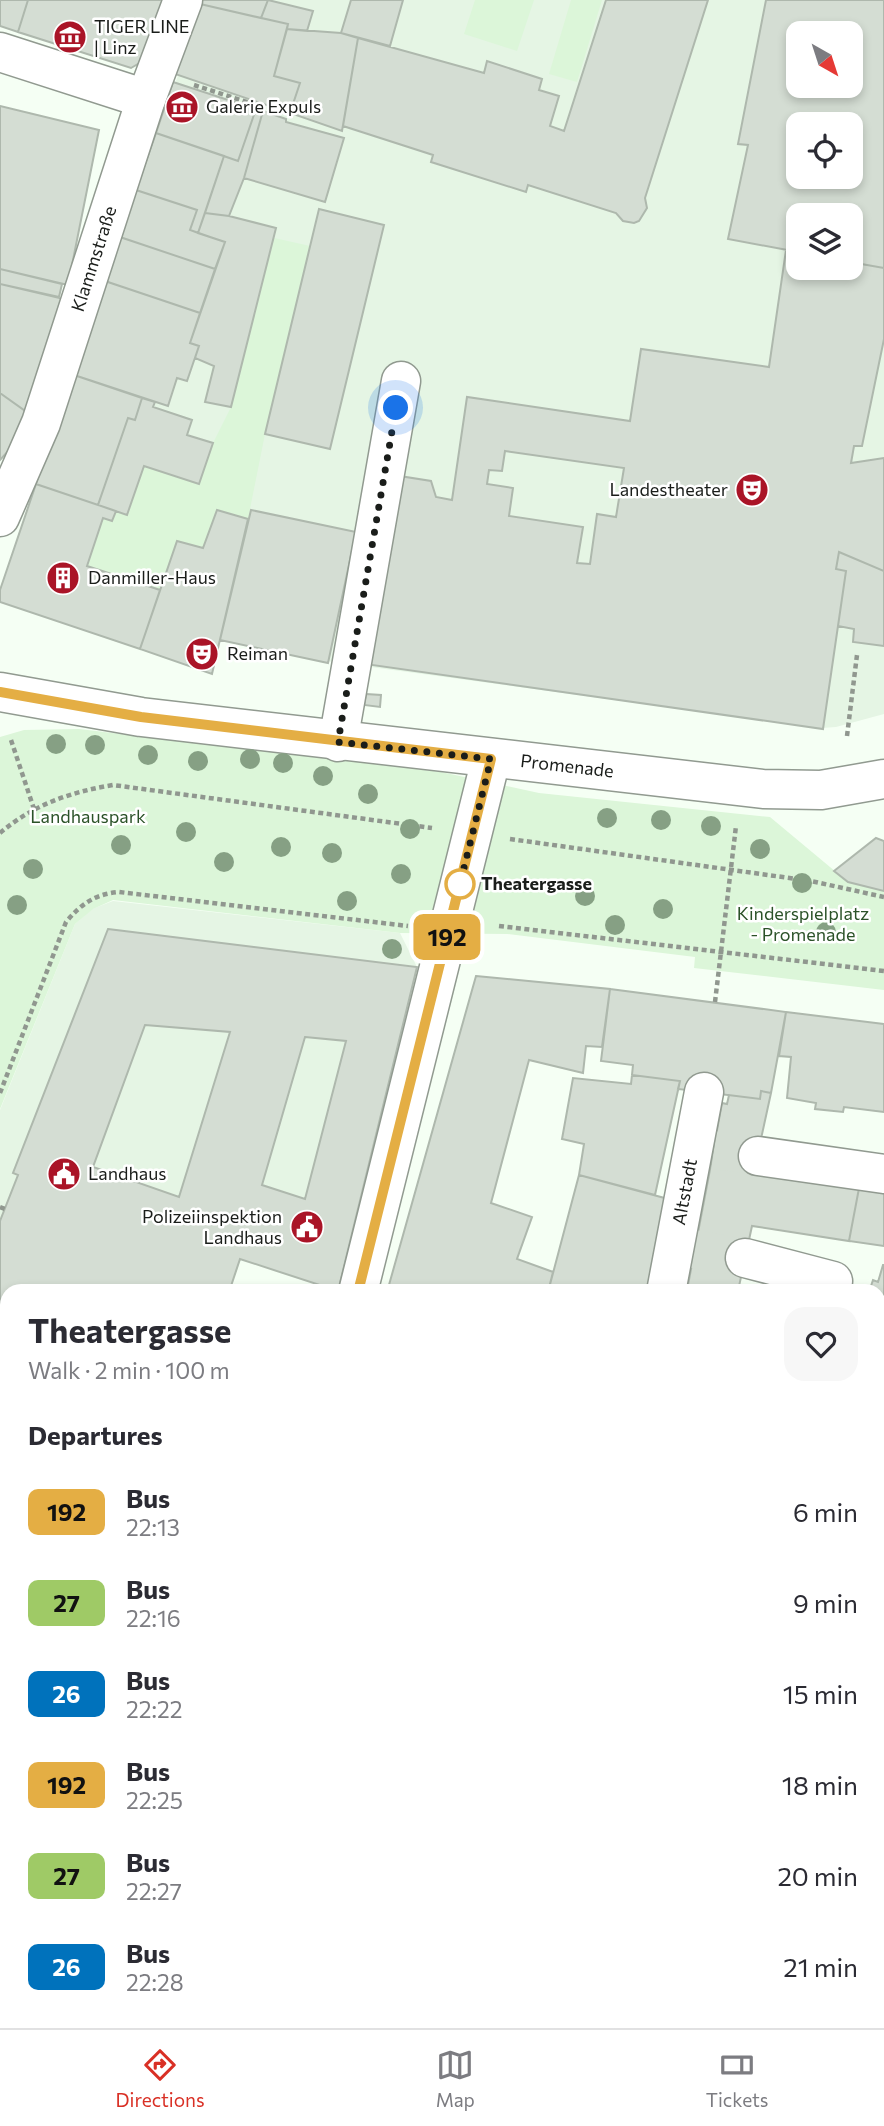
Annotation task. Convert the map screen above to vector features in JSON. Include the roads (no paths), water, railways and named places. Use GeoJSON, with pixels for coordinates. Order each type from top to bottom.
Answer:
{"type":"FeatureCollection","features":[{"type":"Feature","properties":{"kind":"street","name":"Klammstraße"},"geometry":{"type":"LineString","coordinates":[[0,517],[41,424],[146,99],[183,0]]}},
{"type":"Feature","properties":{"kind":"street"},"geometry":{"type":"LineString","coordinates":[[0,52],[146,99]]}},
{"type":"Feature","properties":{"kind":"street"},"geometry":{"type":"LineString","coordinates":[[338,742],[401,381]]}},
{"type":"Feature","properties":{"kind":"street","name":"Promenade"},"geometry":{"type":"LineString","coordinates":[[0,692],[141,717],[338,742],[763,789],[821,790],[884,779]]}},
{"type":"Feature","properties":{"kind":"street"},"geometry":{"type":"LineString","coordinates":[[360,1284],[491,759]]}},
{"type":"Feature","properties":{"kind":"street","name":"Altstadt"},"geometry":{"type":"LineString","coordinates":[[669,1284],[685,1248],[704,1148],[704,1092]]}},
{"type":"Feature","properties":{"kind":"street"},"geometry":{"type":"LineString","coordinates":[[758,1156],[884,1174]]}},
{"type":"Feature","properties":{"kind":"street"},"geometry":{"type":"LineString","coordinates":[[745,1258],[833,1281]]}},
{"type":"Feature","properties":{"kind":"tunnel"},"geometry":{"type":"LineString","coordinates":[[714,1150],[758,1156]]}},
{"type":"Feature","properties":{"kind":"tunnel"},"geometry":{"type":"LineString","coordinates":[[694,1249],[745,1258]]}},
{"type":"Feature","properties":{"kind":"place","name":"TIGER LINE | Linz"},"geometry":{"type":"Point","coordinates":[70,37]}},
{"type":"Feature","properties":{"kind":"place","name":"Galerie Expuls"},"geometry":{"type":"Point","coordinates":[182,107]}},
{"type":"Feature","properties":{"kind":"place","name":"Landestheater"},"geometry":{"type":"Point","coordinates":[752,490]}},
{"type":"Feature","properties":{"kind":"place","name":"Danmiller-Haus"},"geometry":{"type":"Point","coordinates":[63,578]}},
{"type":"Feature","properties":{"kind":"place","name":"Reiman"},"geometry":{"type":"Point","coordinates":[202,654]}},
{"type":"Feature","properties":{"kind":"place","name":"Theatergasse"},"geometry":{"type":"Point","coordinates":[460,884]}},
{"type":"Feature","properties":{"kind":"place","name":"Landhaus"},"geometry":{"type":"Point","coordinates":[64,1174]}},
{"type":"Feature","properties":{"kind":"place","name":"Polizeiinspektion Landhaus"},"geometry":{"type":"Point","coordinates":[307,1227]}},
{"type":"Feature","properties":{"kind":"park label","name":"Landhauspark"},"geometry":{"type":"Point","coordinates":[88,817]}},
{"type":"Feature","properties":{"kind":"park label","name":"Kinderspielplatz - Promenade"},"geometry":{"type":"Point","coordinates":[803,924]}}]}
